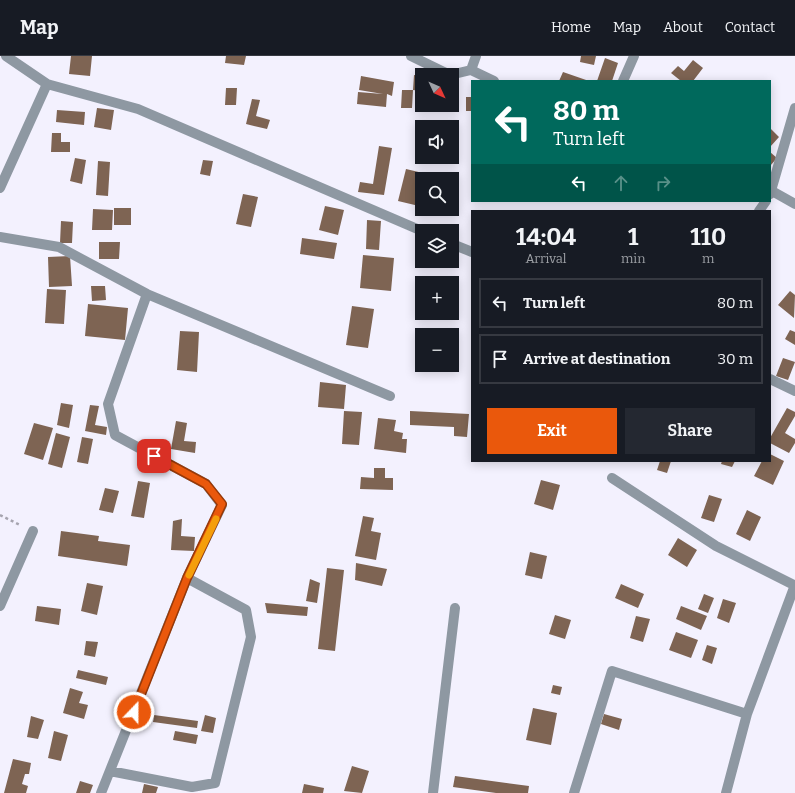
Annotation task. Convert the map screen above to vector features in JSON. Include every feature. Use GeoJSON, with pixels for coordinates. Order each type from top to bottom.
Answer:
{"type":"FeatureCollection","features":[{"type":"Feature","properties":{"kind":"street"},"geometry":{"type":"LineString","coordinates":[[6,56],[47,84],[138,109],[415,228]]}},
{"type":"Feature","properties":{"kind":"street"},"geometry":{"type":"LineString","coordinates":[[411,56],[450,75],[471,70],[492,80]]}},
{"type":"Feature","properties":{"kind":"street"},"geometry":{"type":"LineString","coordinates":[[471,70],[476,56]]}},
{"type":"Feature","properties":{"kind":"street"},"geometry":{"type":"LineString","coordinates":[[623,80],[634,56]]}},
{"type":"Feature","properties":{"kind":"street"},"geometry":{"type":"LineString","coordinates":[[0,188],[47,84]]}},
{"type":"Feature","properties":{"kind":"street"},"geometry":{"type":"LineString","coordinates":[[795,108],[771,192],[795,204]]}},
{"type":"Feature","properties":{"kind":"street"},"geometry":{"type":"LineString","coordinates":[[0,237],[59,247],[146,294],[390,396]]}},
{"type":"Feature","properties":{"kind":"street"},"geometry":{"type":"LineString","coordinates":[[459,247],[471,252]]}},
{"type":"Feature","properties":{"kind":"street"},"geometry":{"type":"LineString","coordinates":[[101,793],[187,578],[222,504],[206,484],[115,435],[108,404],[146,294]]}},
{"type":"Feature","properties":{"kind":"street"},"geometry":{"type":"LineString","coordinates":[[771,380],[795,390]]}},
{"type":"Feature","properties":{"kind":"street"},"geometry":{"type":"LineString","coordinates":[[612,478],[716,546],[795,585],[747,714],[726,793]]}},
{"type":"Feature","properties":{"kind":"street"},"geometry":{"type":"LineString","coordinates":[[0,606],[33,531]]}},
{"type":"Feature","properties":{"kind":"street"},"geometry":{"type":"LineString","coordinates":[[110,771],[192,787],[215,783],[251,637],[246,610],[187,578]]}},
{"type":"Feature","properties":{"kind":"street"},"geometry":{"type":"LineString","coordinates":[[433,793],[455,608]]}},
{"type":"Feature","properties":{"kind":"street"},"geometry":{"type":"LineString","coordinates":[[574,793],[612,671],[747,714]]}},
{"type":"Feature","properties":{"kind":"path"},"geometry":{"type":"LineString","coordinates":[[0,516],[33,531]]}},
{"type":"Feature","properties":{"kind":"building"},"geometry":{"type":"Polygon","coordinates":[[[71,56],[92,56],[90,76],[69,74],[71,56]]]}},
{"type":"Feature","properties":{"kind":"building"},"geometry":{"type":"Polygon","coordinates":[[[226,56],[246,56],[244,65],[225,63],[226,56]]]}},
{"type":"Feature","properties":{"kind":"building"},"geometry":{"type":"Polygon","coordinates":[[[581,56],[596,56],[594,65],[580,62],[581,56]]]}},
{"type":"Feature","properties":{"kind":"building"},"geometry":{"type":"Polygon","coordinates":[[[605,58],[618,63],[612,80],[597,80],[605,58]]]}},
{"type":"Feature","properties":{"kind":"building"},"geometry":{"type":"Polygon","coordinates":[[[693,60],[703,68],[694,80],[680,80],[671,73],[678,66],[684,71],[693,60]]]}},
{"type":"Feature","properties":{"kind":"building"},"geometry":{"type":"Polygon","coordinates":[[[563,72],[586,80],[559,80],[563,72]]]}},
{"type":"Feature","properties":{"kind":"building"},"geometry":{"type":"Polygon","coordinates":[[[414,75],[415,90],[413,90],[414,75]]]}},
{"type":"Feature","properties":{"kind":"building"},"geometry":{"type":"Polygon","coordinates":[[[361,76],[394,82],[392,96],[387,94],[386,107],[357,104],[358,92],[383,94],[359,90],[361,76]]]}},
{"type":"Feature","properties":{"kind":"building"},"geometry":{"type":"Polygon","coordinates":[[[226,88],[237,88],[236,105],[225,105],[226,88]]]}},
{"type":"Feature","properties":{"kind":"building"},"geometry":{"type":"Polygon","coordinates":[[[402,90],[413,90],[412,108],[401,108],[402,90]]]}},
{"type":"Feature","properties":{"kind":"building"},"geometry":{"type":"Polygon","coordinates":[[[466,97],[471,97],[471,111],[466,111],[466,97]]]}},
{"type":"Feature","properties":{"kind":"building"},"geometry":{"type":"Polygon","coordinates":[[[252,99],[260,100],[256,116],[270,120],[267,129],[246,124],[252,99]]]}},
{"type":"Feature","properties":{"kind":"building"},"geometry":{"type":"Polygon","coordinates":[[[97,108],[114,110],[111,130],[94,127],[97,108]]]}},
{"type":"Feature","properties":{"kind":"building"},"geometry":{"type":"Polygon","coordinates":[[[57,110],[85,112],[84,125],[56,122],[57,110]]]}},
{"type":"Feature","properties":{"kind":"building"},"geometry":{"type":"Polygon","coordinates":[[[771,129],[779,137],[771,146],[771,129]]]}},
{"type":"Feature","properties":{"kind":"building"},"geometry":{"type":"Polygon","coordinates":[[[52,133],[61,133],[61,142],[70,142],[70,152],[51,152],[52,133]]]}},
{"type":"Feature","properties":{"kind":"building"},"geometry":{"type":"Polygon","coordinates":[[[379,146],[392,148],[384,195],[358,192],[360,182],[373,184],[379,146]]]}},
{"type":"Feature","properties":{"kind":"building"},"geometry":{"type":"Polygon","coordinates":[[[771,153],[777,158],[771,165],[771,153]]]}},
{"type":"Feature","properties":{"kind":"building"},"geometry":{"type":"Polygon","coordinates":[[[75,158],[86,160],[82,184],[70,181],[75,158]]]}},
{"type":"Feature","properties":{"kind":"building"},"geometry":{"type":"Polygon","coordinates":[[[203,160],[213,161],[210,176],[200,174],[203,160]]]}},
{"type":"Feature","properties":{"kind":"building"},"geometry":{"type":"Polygon","coordinates":[[[98,161],[110,162],[108,196],[96,195],[98,161]]]}},
{"type":"Feature","properties":{"kind":"building"},"geometry":{"type":"Polygon","coordinates":[[[406,169],[419,172],[415,172],[415,205],[398,201],[406,169]]]}},
{"type":"Feature","properties":{"kind":"building"},"geometry":{"type":"Polygon","coordinates":[[[243,194],[258,197],[251,227],[236,224],[243,194]]]}},
{"type":"Feature","properties":{"kind":"building"},"geometry":{"type":"Polygon","coordinates":[[[325,206],[344,210],[338,235],[319,230],[325,206]]]}},
{"type":"Feature","properties":{"kind":"building"},"geometry":{"type":"Polygon","coordinates":[[[114,208],[131,208],[131,225],[114,225],[114,208]]]}},
{"type":"Feature","properties":{"kind":"building"},"geometry":{"type":"Polygon","coordinates":[[[93,209],[113,210],[112,230],[92,230],[93,209]]]}},
{"type":"Feature","properties":{"kind":"building"},"geometry":{"type":"Polygon","coordinates":[[[367,220],[381,221],[379,250],[366,249],[367,220]]]}},
{"type":"Feature","properties":{"kind":"building"},"geometry":{"type":"Polygon","coordinates":[[[61,221],[73,222],[72,243],[60,243],[61,221]]]}},
{"type":"Feature","properties":{"kind":"building"},"geometry":{"type":"Polygon","coordinates":[[[302,238],[337,243],[334,259],[300,254],[302,238]]]}},
{"type":"Feature","properties":{"kind":"building"},"geometry":{"type":"Polygon","coordinates":[[[99,242],[120,242],[119,259],[99,259],[99,242]]]}},
{"type":"Feature","properties":{"kind":"building"},"geometry":{"type":"Polygon","coordinates":[[[363,255],[394,258],[391,291],[360,288],[363,255]]]}},
{"type":"Feature","properties":{"kind":"building"},"geometry":{"type":"Polygon","coordinates":[[[70,256],[72,286],[49,287],[48,257],[70,256]]]}},
{"type":"Feature","properties":{"kind":"building"},"geometry":{"type":"Polygon","coordinates":[[[91,286],[105,286],[106,300],[92,301],[91,286]]]}},
{"type":"Feature","properties":{"kind":"building"},"geometry":{"type":"Polygon","coordinates":[[[47,289],[66,290],[64,324],[45,323],[47,289]]]}},
{"type":"Feature","properties":{"kind":"building"},"geometry":{"type":"Polygon","coordinates":[[[790,291],[795,295],[794,318],[778,305],[790,291]]]}},
{"type":"Feature","properties":{"kind":"building"},"geometry":{"type":"Polygon","coordinates":[[[88,304],[128,308],[125,340],[85,336],[88,304]]]}},
{"type":"Feature","properties":{"kind":"building"},"geometry":{"type":"Polygon","coordinates":[[[352,306],[374,309],[368,348],[346,345],[352,306]]]}},
{"type":"Feature","properties":{"kind":"building"},"geometry":{"type":"Polygon","coordinates":[[[790,330],[795,332],[795,345],[785,339],[790,330]]]}},
{"type":"Feature","properties":{"kind":"building"},"geometry":{"type":"Polygon","coordinates":[[[180,331],[199,332],[197,372],[177,370],[180,331]]]}},
{"type":"Feature","properties":{"kind":"building"},"geometry":{"type":"Polygon","coordinates":[[[783,358],[795,362],[788,380],[776,376],[783,358]]]}},
{"type":"Feature","properties":{"kind":"building"},"geometry":{"type":"Polygon","coordinates":[[[320,382],[346,385],[344,409],[318,407],[320,382]]]}},
{"type":"Feature","properties":{"kind":"building"},"geometry":{"type":"Polygon","coordinates":[[[61,403],[73,405],[69,428],[57,425],[61,403]]]}},
{"type":"Feature","properties":{"kind":"building"},"geometry":{"type":"Polygon","coordinates":[[[90,405],[99,406],[95,425],[107,427],[106,435],[85,431],[90,405]]]}},
{"type":"Feature","properties":{"kind":"building"},"geometry":{"type":"Polygon","coordinates":[[[787,408],[795,412],[795,416],[785,433],[795,439],[795,443],[789,453],[771,444],[771,436],[787,408]]]}},
{"type":"Feature","properties":{"kind":"building"},"geometry":{"type":"Polygon","coordinates":[[[344,411],[362,412],[359,445],[342,444],[344,411]]]}},
{"type":"Feature","properties":{"kind":"building"},"geometry":{"type":"Polygon","coordinates":[[[410,411],[469,414],[467,437],[454,436],[454,427],[410,425],[410,411]]]}},
{"type":"Feature","properties":{"kind":"building"},"geometry":{"type":"Polygon","coordinates":[[[378,418],[396,420],[394,431],[403,433],[402,439],[407,439],[406,453],[374,449],[378,418]]]}},
{"type":"Feature","properties":{"kind":"building"},"geometry":{"type":"Polygon","coordinates":[[[176,421],[187,423],[184,441],[196,442],[195,453],[171,449],[176,421]]]}},
{"type":"Feature","properties":{"kind":"building"},"geometry":{"type":"Polygon","coordinates":[[[34,423],[53,428],[43,460],[24,454],[34,423]]]}},
{"type":"Feature","properties":{"kind":"building"},"geometry":{"type":"Polygon","coordinates":[[[56,433],[70,437],[62,468],[48,464],[56,433]]]}},
{"type":"Feature","properties":{"kind":"building"},"geometry":{"type":"Polygon","coordinates":[[[82,437],[93,439],[88,464],[77,462],[82,437]]]}},
{"type":"Feature","properties":{"kind":"building"},"geometry":{"type":"Polygon","coordinates":[[[771,454],[784,461],[773,485],[754,476],[761,462],[771,462],[771,454]]]}},
{"type":"Feature","properties":{"kind":"building"},"geometry":{"type":"Polygon","coordinates":[[[660,462],[671,462],[667,473],[657,470],[660,462]]]}},
{"type":"Feature","properties":{"kind":"building"},"geometry":{"type":"Polygon","coordinates":[[[722,462],[734,462],[732,467],[721,464],[722,462]]]}},
{"type":"Feature","properties":{"kind":"building"},"geometry":{"type":"Polygon","coordinates":[[[374,468],[385,468],[385,478],[393,478],[393,490],[360,489],[361,477],[374,478],[374,468]]]}},
{"type":"Feature","properties":{"kind":"building"},"geometry":{"type":"Polygon","coordinates":[[[541,480],[560,485],[553,510],[534,504],[541,480]]]}},
{"type":"Feature","properties":{"kind":"building"},"geometry":{"type":"Polygon","coordinates":[[[138,481],[150,483],[144,518],[131,516],[138,481]]]}},
{"type":"Feature","properties":{"kind":"building"},"geometry":{"type":"Polygon","coordinates":[[[105,488],[119,491],[113,513],[99,510],[105,488]]]}},
{"type":"Feature","properties":{"kind":"building"},"geometry":{"type":"Polygon","coordinates":[[[709,495],[722,499],[714,522],[701,518],[709,495]]]}},
{"type":"Feature","properties":{"kind":"building"},"geometry":{"type":"Polygon","coordinates":[[[747,510],[761,517],[750,541],[736,534],[747,510]]]}},
{"type":"Feature","properties":{"kind":"building"},"geometry":{"type":"Polygon","coordinates":[[[363,516],[374,518],[371,531],[381,533],[376,560],[355,556],[363,516]]]}},
{"type":"Feature","properties":{"kind":"building"},"geometry":{"type":"Polygon","coordinates":[[[182,519],[181,536],[195,537],[194,551],[171,550],[173,521],[182,519]]]}},
{"type":"Feature","properties":{"kind":"building"},"geometry":{"type":"Polygon","coordinates":[[[61,531],[99,536],[98,541],[130,545],[127,566],[58,556],[61,531]]]}},
{"type":"Feature","properties":{"kind":"building"},"geometry":{"type":"Polygon","coordinates":[[[678,538],[697,550],[687,567],[668,555],[678,538]]]}},
{"type":"Feature","properties":{"kind":"building"},"geometry":{"type":"Polygon","coordinates":[[[530,552],[547,556],[542,579],[525,575],[530,552]]]}},
{"type":"Feature","properties":{"kind":"building"},"geometry":{"type":"Polygon","coordinates":[[[356,563],[387,569],[382,586],[355,580],[356,563]]]}},
{"type":"Feature","properties":{"kind":"building"},"geometry":{"type":"Polygon","coordinates":[[[327,568],[344,570],[335,651],[318,649],[327,568]]]}},
{"type":"Feature","properties":{"kind":"building"},"geometry":{"type":"Polygon","coordinates":[[[310,579],[320,583],[317,603],[306,601],[310,579]]]}},
{"type":"Feature","properties":{"kind":"building"},"geometry":{"type":"Polygon","coordinates":[[[87,583],[103,586],[97,615],[81,611],[87,583]]]}},
{"type":"Feature","properties":{"kind":"building"},"geometry":{"type":"Polygon","coordinates":[[[621,584],[644,594],[638,608],[615,598],[621,584]]]}},
{"type":"Feature","properties":{"kind":"building"},"geometry":{"type":"Polygon","coordinates":[[[704,594],[714,598],[708,613],[698,609],[704,594]]]}},
{"type":"Feature","properties":{"kind":"building"},"geometry":{"type":"Polygon","coordinates":[[[723,599],[736,603],[729,623],[717,618],[723,599]]]}},
{"type":"Feature","properties":{"kind":"building"},"geometry":{"type":"Polygon","coordinates":[[[265,603],[308,607],[307,616],[267,613],[265,603]]]}},
{"type":"Feature","properties":{"kind":"building"},"geometry":{"type":"Polygon","coordinates":[[[37,606],[61,609],[59,625],[35,621],[37,606]]]}},
{"type":"Feature","properties":{"kind":"building"},"geometry":{"type":"Polygon","coordinates":[[[681,606],[707,616],[701,630],[676,619],[681,606]]]}},
{"type":"Feature","properties":{"kind":"building"},"geometry":{"type":"Polygon","coordinates":[[[555,615],[571,620],[565,639],[549,634],[555,615]]]}},
{"type":"Feature","properties":{"kind":"building"},"geometry":{"type":"Polygon","coordinates":[[[636,616],[650,619],[643,642],[630,638],[636,616]]]}},
{"type":"Feature","properties":{"kind":"building"},"geometry":{"type":"Polygon","coordinates":[[[676,632],[698,640],[691,658],[669,650],[676,632]]]}},
{"type":"Feature","properties":{"kind":"building"},"geometry":{"type":"Polygon","coordinates":[[[86,641],[98,642],[95,657],[84,655],[86,641]]]}},
{"type":"Feature","properties":{"kind":"building"},"geometry":{"type":"Polygon","coordinates":[[[707,645],[717,648],[712,664],[702,660],[707,645]]]}},
{"type":"Feature","properties":{"kind":"building"},"geometry":{"type":"Polygon","coordinates":[[[78,670],[108,677],[106,685],[76,678],[78,670]]]}},
{"type":"Feature","properties":{"kind":"building"},"geometry":{"type":"Polygon","coordinates":[[[553,685],[562,687],[560,695],[551,693],[553,685]]]}},
{"type":"Feature","properties":{"kind":"building"},"geometry":{"type":"Polygon","coordinates":[[[70,688],[83,692],[79,703],[88,705],[84,719],[63,713],[70,688]]]}},
{"type":"Feature","properties":{"kind":"building"},"geometry":{"type":"Polygon","coordinates":[[[533,708],[557,713],[551,745],[526,740],[533,708]]]}},
{"type":"Feature","properties":{"kind":"building"},"geometry":{"type":"Polygon","coordinates":[[[604,714],[622,719],[619,730],[601,724],[604,714]]]}},
{"type":"Feature","properties":{"kind":"building"},"geometry":{"type":"Polygon","coordinates":[[[154,715],[198,721],[197,728],[153,722],[154,715]]]}},
{"type":"Feature","properties":{"kind":"building"},"geometry":{"type":"Polygon","coordinates":[[[205,715],[216,718],[213,733],[201,731],[205,715]]]}},
{"type":"Feature","properties":{"kind":"building"},"geometry":{"type":"Polygon","coordinates":[[[31,716],[44,720],[38,739],[27,737],[31,716]]]}},
{"type":"Feature","properties":{"kind":"building"},"geometry":{"type":"Polygon","coordinates":[[[54,731],[68,735],[61,761],[48,758],[54,731]]]}},
{"type":"Feature","properties":{"kind":"building"},"geometry":{"type":"Polygon","coordinates":[[[175,731],[198,735],[196,744],[173,740],[175,731]]]}},
{"type":"Feature","properties":{"kind":"building"},"geometry":{"type":"Polygon","coordinates":[[[13,759],[31,763],[29,774],[25,774],[22,784],[28,786],[26,793],[4,793],[13,759]]]}},
{"type":"Feature","properties":{"kind":"building"},"geometry":{"type":"Polygon","coordinates":[[[352,766],[369,771],[362,793],[344,791],[352,766]]]}},
{"type":"Feature","properties":{"kind":"building"},"geometry":{"type":"Polygon","coordinates":[[[455,776],[529,786],[528,793],[496,793],[453,787],[455,776]]]}},
{"type":"Feature","properties":{"kind":"building"},"geometry":{"type":"Polygon","coordinates":[[[80,781],[93,785],[90,793],[76,793],[80,781]]]}},
{"type":"Feature","properties":{"kind":"building"},"geometry":{"type":"Polygon","coordinates":[[[144,784],[158,787],[156,793],[142,793],[144,784]]]}},
{"type":"Feature","properties":{"kind":"building"},"geometry":{"type":"Polygon","coordinates":[[[304,784],[324,788],[323,793],[302,793],[304,784]]]}},
{"type":"Feature","properties":{"kind":"slow traffic"},"geometry":{"type":"LineString","coordinates":[[189,575],[216,519]]}},
{"type":"Feature","properties":{"kind":"route"},"geometry":{"type":"LineString","coordinates":[[134,712],[187,578],[222,504],[206,484],[154,456]]}}]}
